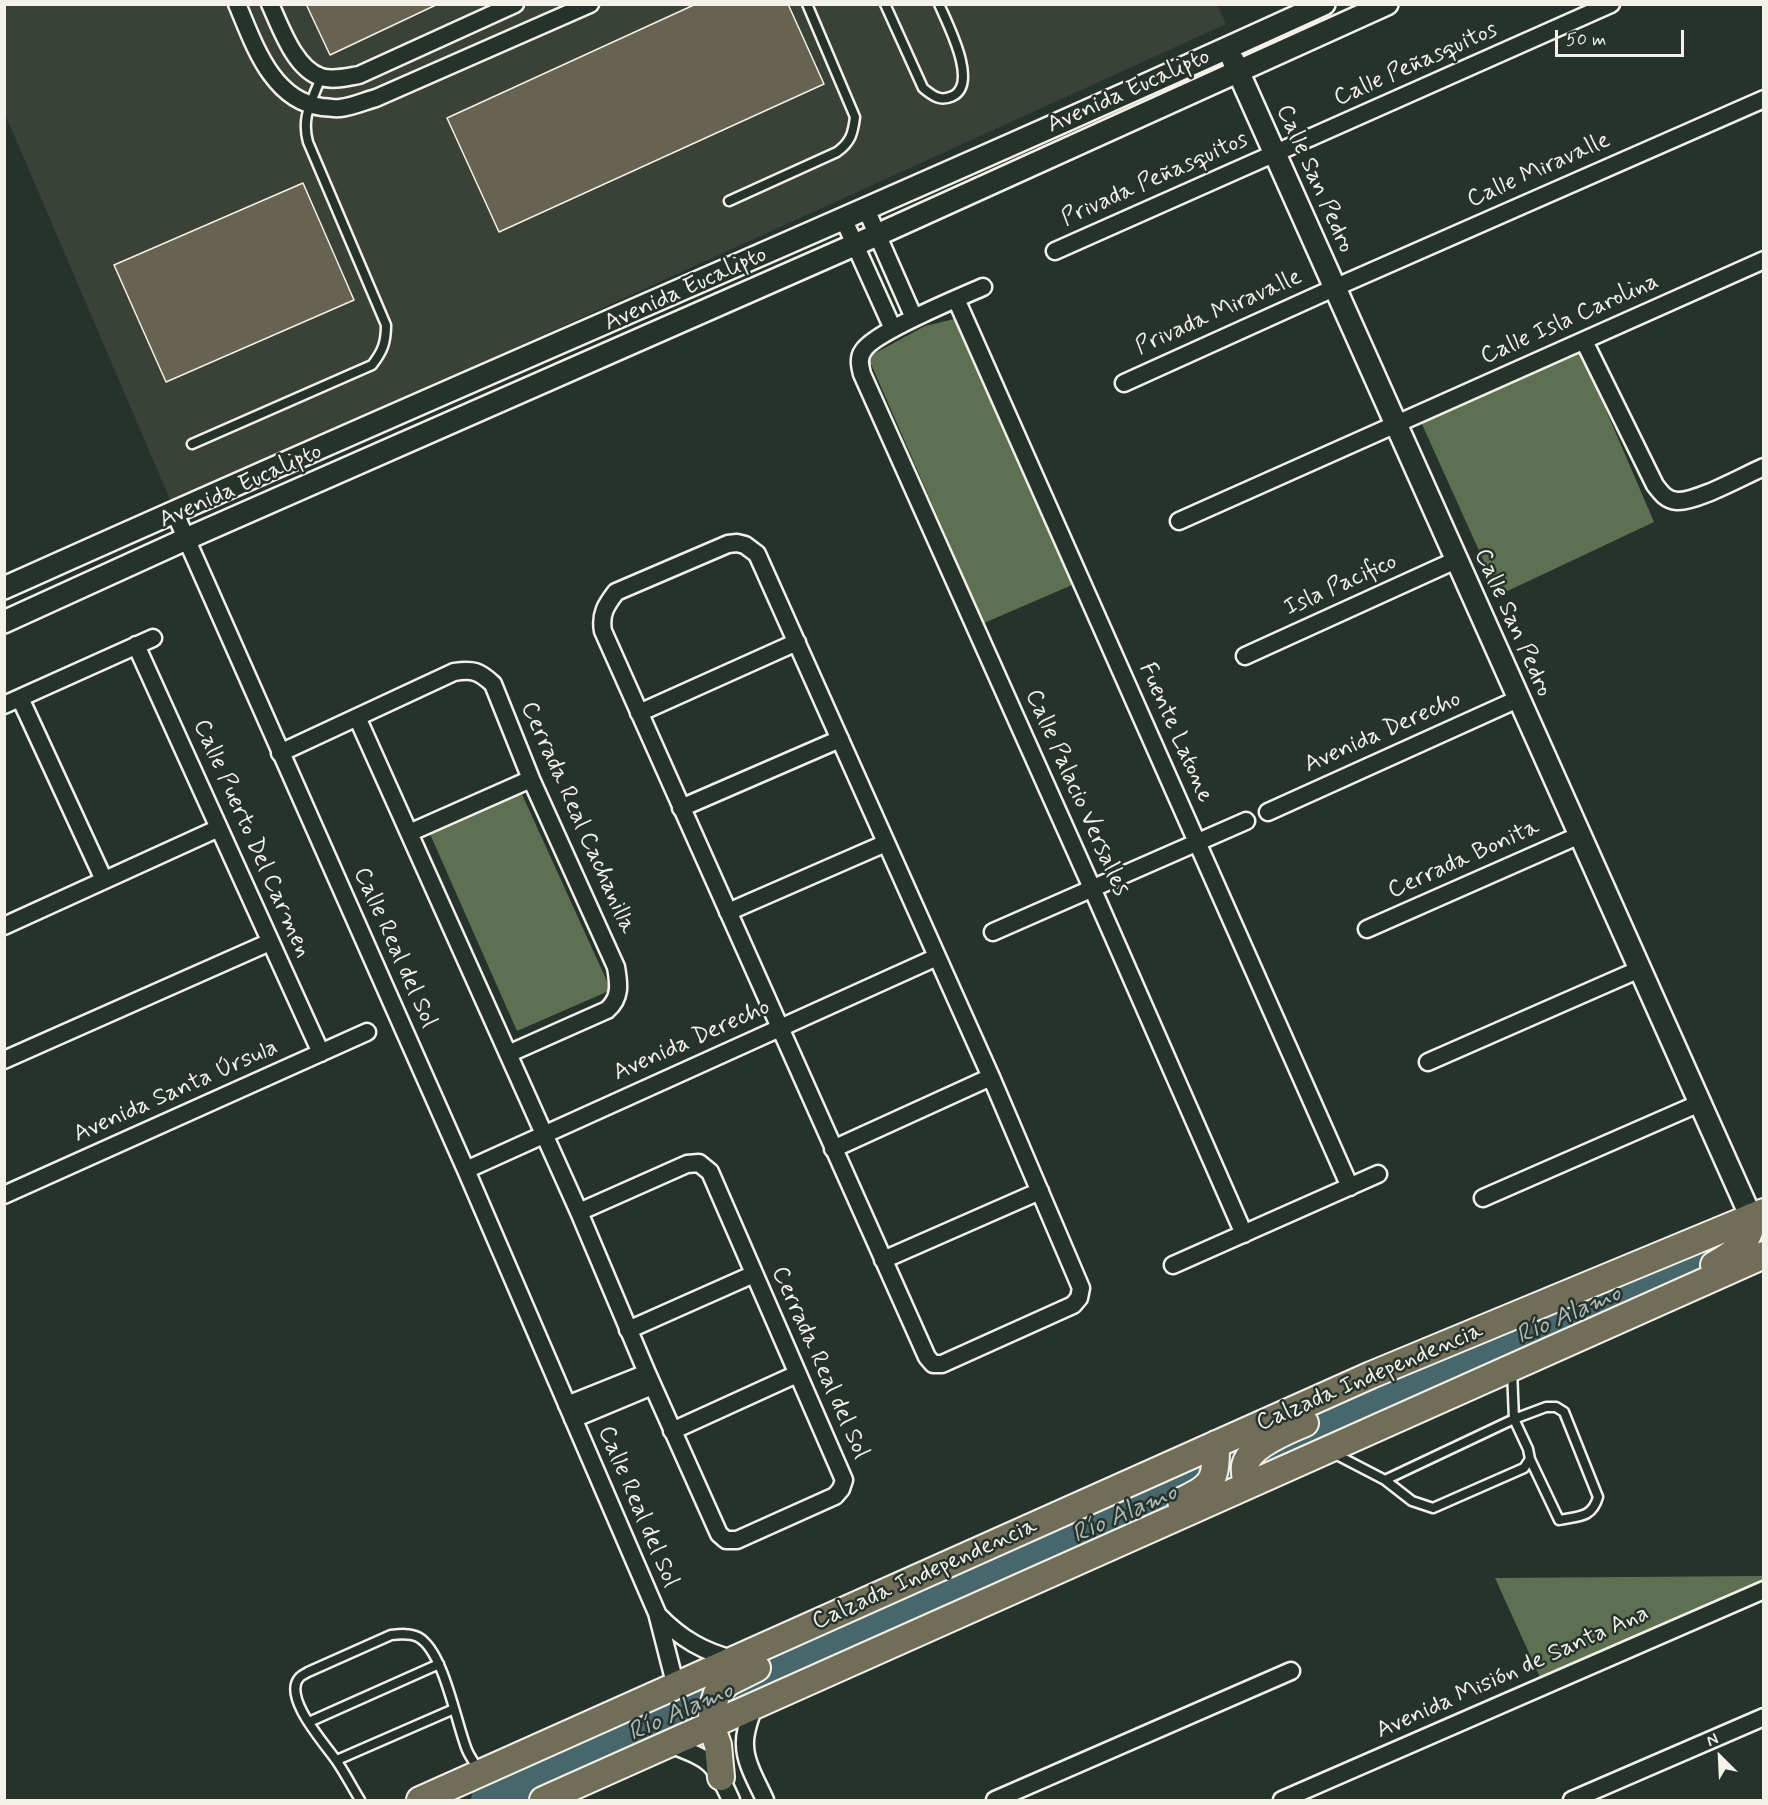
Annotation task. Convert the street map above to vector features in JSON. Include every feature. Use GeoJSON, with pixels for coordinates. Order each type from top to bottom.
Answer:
{"type":"FeatureCollection","features":[{"type":"Feature","properties":{"kind":"main road"},"geometry":{"type":"LineString","coordinates":[[1676,1294],[1743,1244],[1757,1215]]}},
{"type":"Feature","properties":{"kind":"main road","name":"Calzada Independencia"},"geometry":{"type":"LineString","coordinates":[[420,1800],[1371,1375],[1757,1215]]}},
{"type":"Feature","properties":{"kind":"main road","name":"Calzada Independencia"},"geometry":{"type":"LineString","coordinates":[[543,1800],[1764,1255]]}},
{"type":"Feature","properties":{"kind":"main road"},"geometry":{"type":"LineString","coordinates":[[1247,1485],[1244,1467],[1250,1454],[1264,1443],[1350,1401],[1359,1394],[1371,1375]]}},
{"type":"Feature","properties":{"kind":"main road"},"geometry":{"type":"LineString","coordinates":[[1094,1554],[1098,1543],[1107,1535],[1205,1489],[1213,1479],[1216,1467],[1216,1444]]}},
{"type":"Feature","properties":{"kind":"main road"},"geometry":{"type":"LineString","coordinates":[[721,1777],[718,1745],[711,1725],[717,1693],[729,1682],[891,1604],[907,1593],[918,1578]]}},
{"type":"Feature","properties":{"kind":"street"},"geometry":{"type":"LineString","coordinates":[[237,4],[264,63],[276,82],[293,97],[310,105],[340,109],[376,98],[563,10],[590,4]]}},
{"type":"Feature","properties":{"kind":"street"},"geometry":{"type":"LineString","coordinates":[[270,4],[287,42],[304,67],[321,77],[338,79],[359,75],[515,4]]}},
{"type":"Feature","properties":{"kind":"street","name":"Avenida Eucalipto"},"geometry":{"type":"LineString","coordinates":[[4,588],[1228,49],[1324,4]]}},
{"type":"Feature","properties":{"kind":"street","name":"Avenida Eucalipto"},"geometry":{"type":"LineString","coordinates":[[4,622],[186,539],[877,235],[1387,4]]}},
{"type":"Feature","properties":{"kind":"street","name":"Calle Peñasquitos"},"geometry":{"type":"LineString","coordinates":[[1274,154],[1611,4]]}},
{"type":"Feature","properties":{"kind":"street","name":"Calle San Pedro"},"geometry":{"type":"LineString","coordinates":[[1228,49],[1700,1103],[1757,1215]]}},
{"type":"Feature","properties":{"kind":"street","name":"Calle Miravalle"},"geometry":{"type":"LineString","coordinates":[[1334,288],[1764,99]]}},
{"type":"Feature","properties":{"kind":"street","name":"Privada Peñasquitos"},"geometry":{"type":"LineString","coordinates":[[1055,251],[1274,154]]}},
{"type":"Feature","properties":{"kind":"street"},"geometry":{"type":"LineString","coordinates":[[866,209],[914,318]]}},
{"type":"Feature","properties":{"kind":"street"},"geometry":{"type":"LineString","coordinates":[[843,218],[893,329],[983,287]]}},
{"type":"Feature","properties":{"kind":"street","name":"Calle Isla Carolina"},"geometry":{"type":"LineString","coordinates":[[1179,521],[1764,260]]}},
{"type":"Feature","properties":{"kind":"street","name":"Privada Miravalle"},"geometry":{"type":"LineString","coordinates":[[1124,383],[1334,288]]}},
{"type":"Feature","properties":{"kind":"street","name":"Fuente Latone"},"geometry":{"type":"LineString","coordinates":[[956,299],[1350,1187]]}},
{"type":"Feature","properties":{"kind":"street","name":"Calle Palacio Versalles"},"geometry":{"type":"LineString","coordinates":[[893,329],[864,348],[859,364],[862,374],[1244,1234]]}},
{"type":"Feature","properties":{"kind":"street"},"geometry":{"type":"LineString","coordinates":[[1584,341],[1655,485],[1664,496],[1675,501],[1691,500],[1764,467]]}},
{"type":"Feature","properties":{"kind":"street","name":"Calle Real del Sol"},"geometry":{"type":"LineString","coordinates":[[174,512],[466,1170],[657,1613],[676,1687]]}},
{"type":"Feature","properties":{"kind":"street"},"geometry":{"type":"LineString","coordinates":[[728,544],[745,545],[757,554],[991,1077],[1081,1288],[1079,1298],[1073,1305],[942,1364],[933,1364],[927,1358],[639,713],[603,631],[601,621],[604,607],[616,592],[728,544]]}},
{"type":"Feature","properties":{"kind":"street","name":"Isla Pacifico"},"geometry":{"type":"LineString","coordinates":[[1245,656],[1456,560]]}},
{"type":"Feature","properties":{"kind":"street"},"geometry":{"type":"LineString","coordinates":[[4,705],[153,638]]}},
{"type":"Feature","properties":{"kind":"street"},"geometry":{"type":"LineString","coordinates":[[639,713],[797,642]]}},
{"type":"Feature","properties":{"kind":"street","name":"Calle Puerto Del Carmen"},"geometry":{"type":"LineString","coordinates":[[136,645],[321,1053]]}},
{"type":"Feature","properties":{"kind":"street","name":"Cerrada Real Cachanilla"},"geometry":{"type":"LineString","coordinates":[[280,753],[454,672],[466,670],[480,673],[493,684],[531,779],[616,967],[618,990],[618,996],[607,1010],[508,1054]]}},
{"type":"Feature","properties":{"kind":"street"},"geometry":{"type":"LineString","coordinates":[[20,698],[104,880]]}},
{"type":"Feature","properties":{"kind":"street","name":"Avenida Derecho"},"geometry":{"type":"LineString","coordinates":[[1268,812],[1518,699]]}},
{"type":"Feature","properties":{"kind":"street"},"geometry":{"type":"LineString","coordinates":[[357,717],[544,1134]]}},
{"type":"Feature","properties":{"kind":"street"},"geometry":{"type":"LineString","coordinates":[[681,808],[840,739]]}},
{"type":"Feature","properties":{"kind":"street"},"geometry":{"type":"LineString","coordinates":[[409,833],[531,779]]}},
{"type":"Feature","properties":{"kind":"street"},"geometry":{"type":"LineString","coordinates":[[993,932],[1246,820]]}},
{"type":"Feature","properties":{"kind":"street"},"geometry":{"type":"LineString","coordinates":[[4,926],[219,828]]}},
{"type":"Feature","properties":{"kind":"street","name":"Cerrada Bonita"},"geometry":{"type":"LineString","coordinates":[[1367,929],[1580,835]]}},
{"type":"Feature","properties":{"kind":"street"},"geometry":{"type":"LineString","coordinates":[[728,912],[886,843]]}},
{"type":"Feature","properties":{"kind":"street"},"geometry":{"type":"LineString","coordinates":[[4,1060],[270,942]]}},
{"type":"Feature","properties":{"kind":"street","name":"Avenida Derecho"},"geometry":{"type":"LineString","coordinates":[[466,1170],[938,957]]}},
{"type":"Feature","properties":{"kind":"street"},"geometry":{"type":"LineString","coordinates":[[1428,1062],[1640,969]]}},
{"type":"Feature","properties":{"kind":"street","name":"Avenida Santa Úrsula"},"geometry":{"type":"LineString","coordinates":[[4,1195],[368,1032]]}},
{"type":"Feature","properties":{"kind":"street"},"geometry":{"type":"LineString","coordinates":[[833,1149],[991,1077]]}},
{"type":"Feature","properties":{"kind":"street"},"geometry":{"type":"LineString","coordinates":[[1483,1198],[1700,1103]]}},
{"type":"Feature","properties":{"kind":"street","name":"Cerrada Real del Sol"},"geometry":{"type":"LineString","coordinates":[[544,1134],[649,1379],[719,1534],[726,1540],[737,1540],[835,1496],[842,1489],[844,1480],[710,1172],[699,1163],[687,1164],[579,1212]]}},
{"type":"Feature","properties":{"kind":"street"},"geometry":{"type":"LineString","coordinates":[[1173,1265],[1378,1174]]}},
{"type":"Feature","properties":{"kind":"street"},"geometry":{"type":"LineString","coordinates":[[883,1260],[1040,1191]]}},
{"type":"Feature","properties":{"kind":"street"},"geometry":{"type":"LineString","coordinates":[[628,1330],[754,1274]]}},
{"type":"Feature","properties":{"kind":"street"},"geometry":{"type":"LineString","coordinates":[[672,1431],[797,1374]]}},
{"type":"Feature","properties":{"kind":"street","name":"Calle Real del Sol"},"geometry":{"type":"LineString","coordinates":[[570,1412],[649,1379]]}},
{"type":"Feature","properties":{"kind":"street","name":"Avenida Misión de Santa Ana"},"geometry":{"type":"LineString","coordinates":[[1282,1800],[1764,1590]]}},
{"type":"Feature","properties":{"kind":"street","name":"Calle Real del Sol"},"geometry":{"type":"LineString","coordinates":[[657,1613],[673,1630],[692,1644],[713,1654],[736,1660]]}},
{"type":"Feature","properties":{"kind":"street"},"geometry":{"type":"LineString","coordinates":[[995,1800],[1291,1671]]}},
{"type":"Feature","properties":{"kind":"street"},"geometry":{"type":"LineString","coordinates":[[754,1707],[745,1745],[748,1759],[765,1800]]}},
{"type":"Feature","properties":{"kind":"street"},"geometry":{"type":"LineString","coordinates":[[1572,1800],[1764,1717]]}},
{"type":"Feature","properties":{"kind":"street"},"geometry":{"type":"LineString","coordinates":[[670,1744],[701,1756],[712,1764],[721,1777],[731,1800]]}},
{"type":"Feature","properties":{"kind":"lane"},"geometry":{"type":"LineString","coordinates":[[729,201],[837,152],[847,145],[853,134],[855,117],[807,4]]}},
{"type":"Feature","properties":{"kind":"lane"},"geometry":{"type":"LineString","coordinates":[[885,4],[924,88],[933,97],[946,99],[957,94],[964,78],[962,65],[939,4]]}},
{"type":"Feature","properties":{"kind":"lane"},"geometry":{"type":"LineString","coordinates":[[192,444],[372,364],[386,342],[386,325],[304,129],[305,119],[321,77]]}},
{"type":"Feature","properties":{"kind":"lane"},"geometry":{"type":"LineString","coordinates":[[1385,1480],[1514,1419],[1546,1407],[1556,1407],[1564,1412],[1599,1497],[1595,1507],[1587,1515],[1559,1520],[1514,1419],[1512,1368]]}},
{"type":"Feature","properties":{"kind":"lane"},"geometry":{"type":"LineString","coordinates":[[1327,1450],[1385,1480],[1412,1501],[1433,1508],[1524,1468],[1530,1459]]}},
{"type":"Feature","properties":{"kind":"lane"},"geometry":{"type":"LineString","coordinates":[[360,1800],[337,1760],[309,1722],[297,1700],[296,1685],[300,1677],[391,1635],[403,1633],[418,1637],[430,1648],[439,1664],[468,1752],[481,1774]]}},
{"type":"Feature","properties":{"kind":"lane"},"geometry":{"type":"LineString","coordinates":[[309,1722],[439,1664]]}},
{"type":"Feature","properties":{"kind":"lane"},"geometry":{"type":"LineString","coordinates":[[337,1760],[454,1709]]}},
{"type":"Feature","properties":{"kind":"shaded area"},"geometry":{"type":"Polygon","coordinates":[[[1217,4],[1226,24],[172,504],[5,114],[4,5],[1217,4]]]}},
{"type":"Feature","properties":{"kind":"green space"},"geometry":{"type":"Polygon","coordinates":[[[954,319],[1072,585],[984,623],[868,357],[925,326],[954,319]]]}},
{"type":"Feature","properties":{"kind":"green space"},"geometry":{"type":"Polygon","coordinates":[[[1581,352],[1654,522],[1499,595],[1421,422],[1581,352]]]}},
{"type":"Feature","properties":{"kind":"green space"},"geometry":{"type":"Polygon","coordinates":[[[521,792],[611,990],[517,1031],[430,834],[521,792]]]}},
{"type":"Feature","properties":{"kind":"green space"},"geometry":{"type":"Polygon","coordinates":[[[1763,1576],[1764,1587],[1544,1686],[1495,1578],[1763,1576]]]}},
{"type":"Feature","properties":{"kind":"building"},"geometry":{"type":"Polygon","coordinates":[[[306,4],[438,4],[330,55],[306,4]]]}},
{"type":"Feature","properties":{"kind":"building"},"geometry":{"type":"Polygon","coordinates":[[[696,4],[788,4],[824,84],[499,232],[447,118],[696,4]]]}},
{"type":"Feature","properties":{"kind":"building"},"geometry":{"type":"Polygon","coordinates":[[[303,183],[354,300],[166,382],[114,265],[303,183]]]}},
{"type":"Feature","properties":{"kind":"waterway","name":"Río Alamo"},"geometry":{"type":"LineString","coordinates":[[487,1800],[1764,1229]]}}]}
